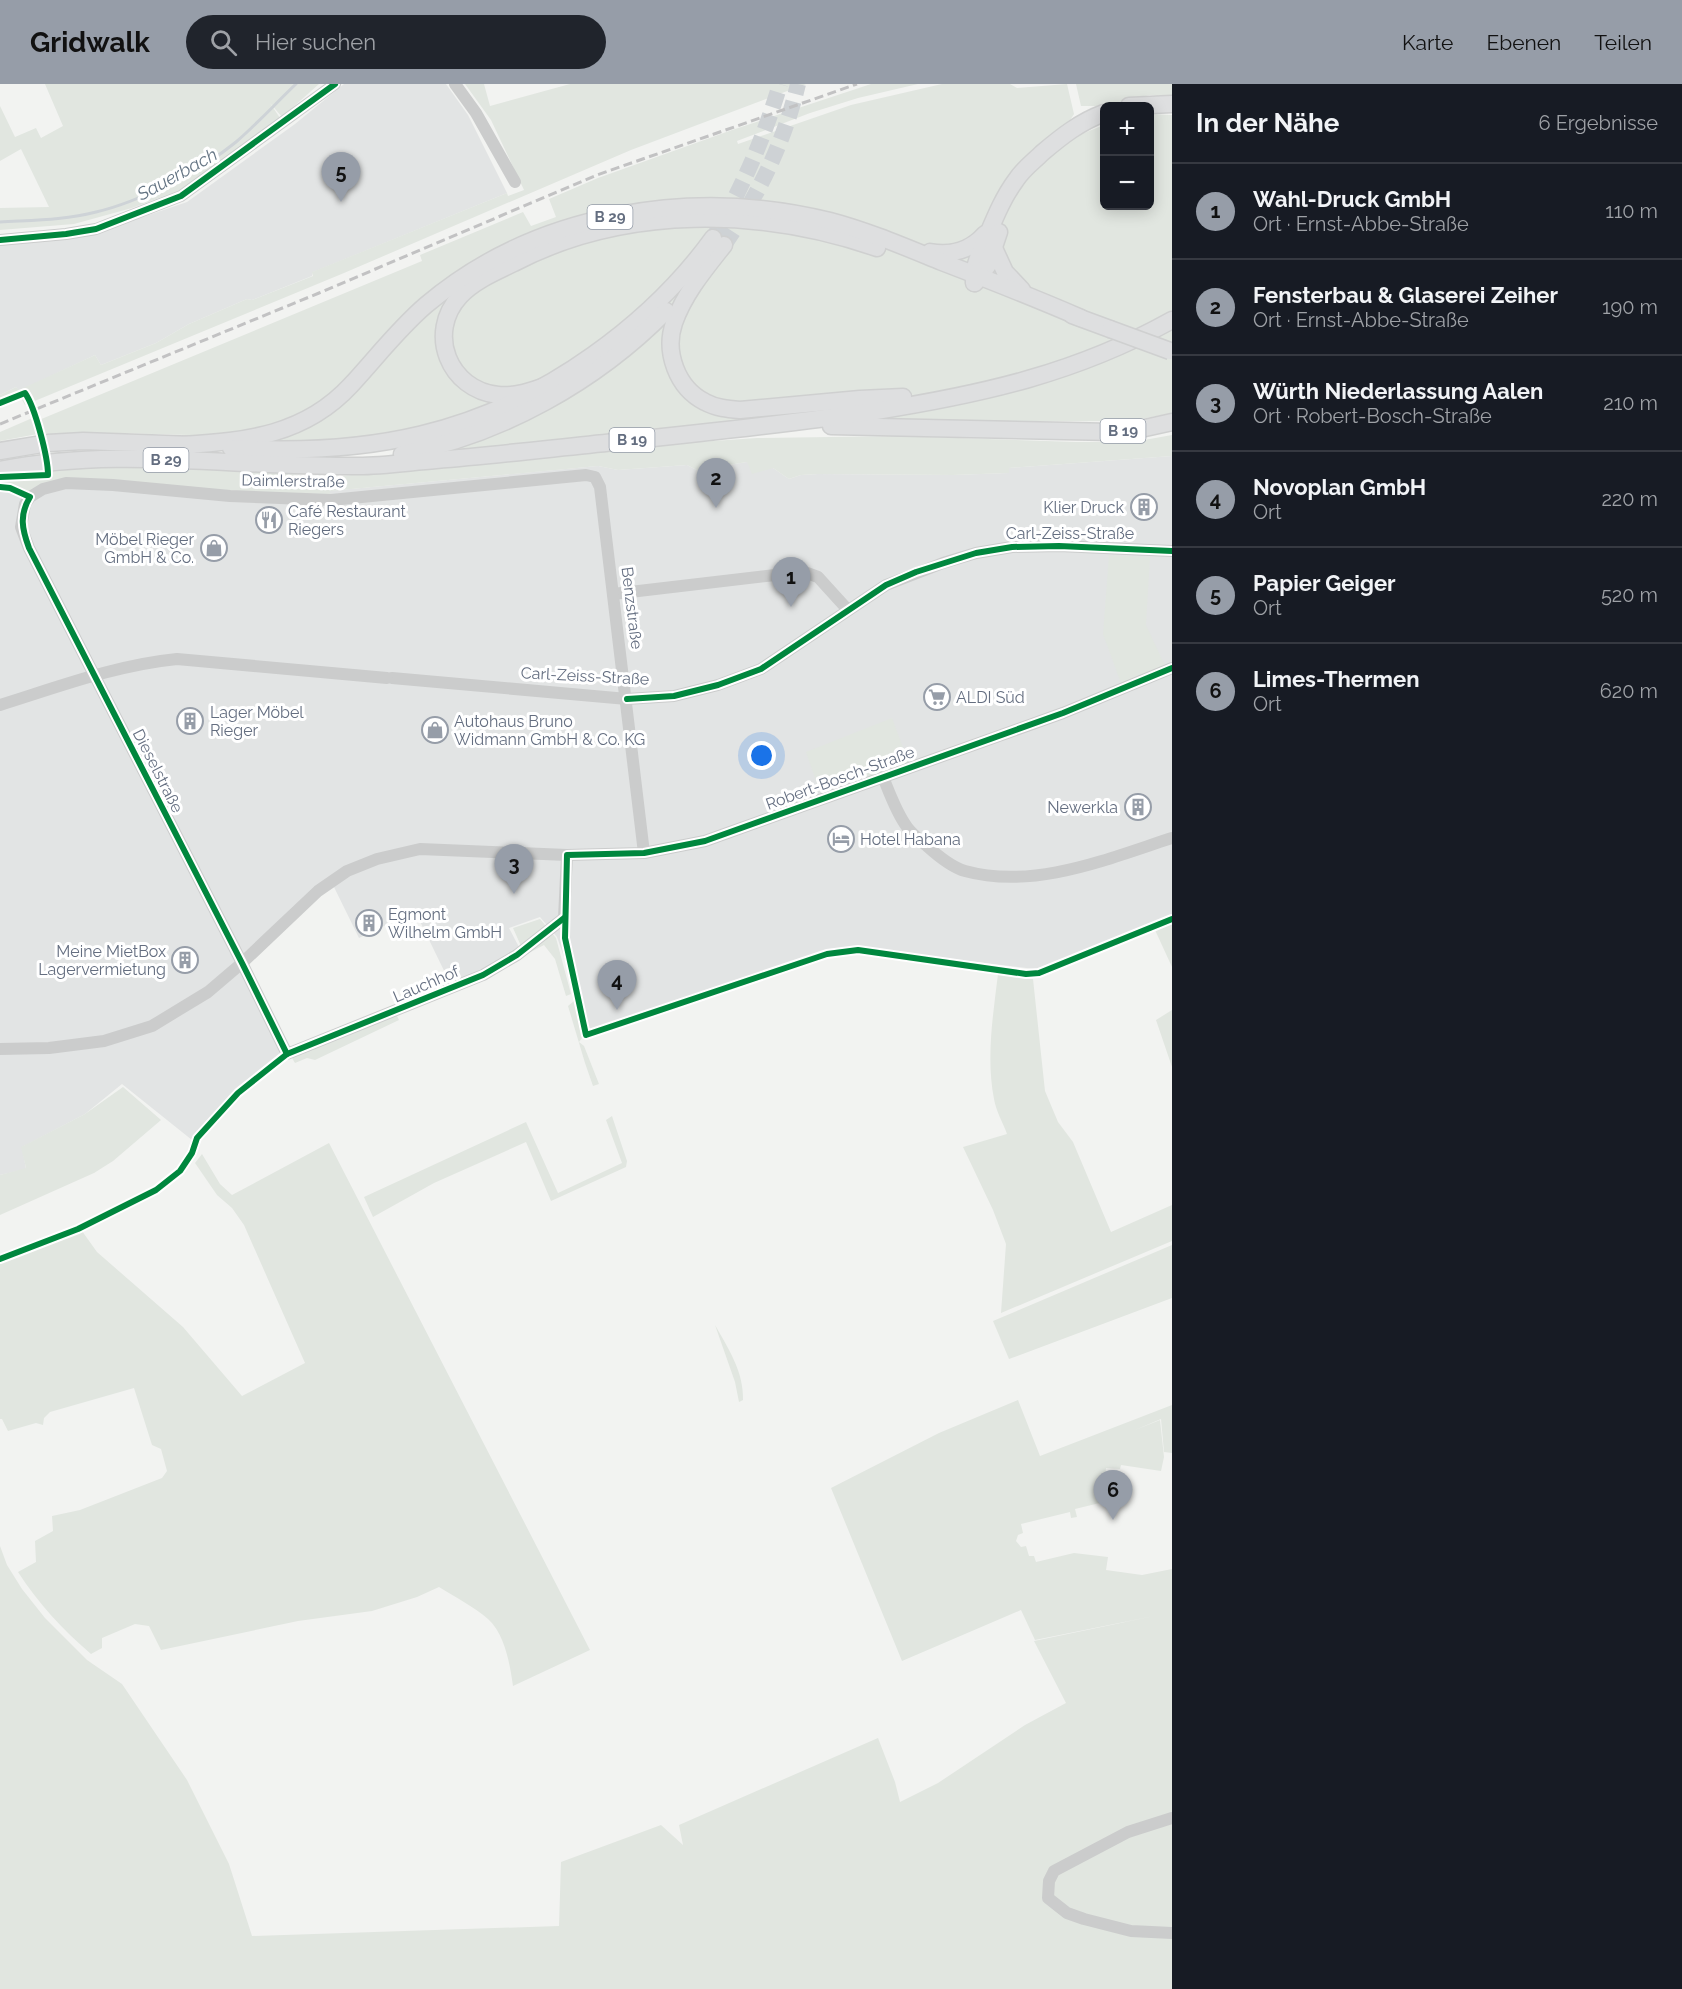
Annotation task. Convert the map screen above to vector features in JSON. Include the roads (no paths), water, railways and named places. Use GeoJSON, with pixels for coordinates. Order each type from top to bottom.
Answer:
{"type":"FeatureCollection","features":[{"type":"Feature","properties":{"kind":"highway"},"geometry":{"type":"LineString","coordinates":[[1154,103],[1172,104]]}},
{"type":"Feature","properties":{"kind":"highway"},"geometry":{"type":"LineString","coordinates":[[976,279],[980,252],[1014,182],[1025,169],[1071,129],[1100,115]]}},
{"type":"Feature","properties":{"kind":"highway"},"geometry":{"type":"LineString","coordinates":[[976,279],[988,265],[1003,218],[1015,191],[1043,153]]}},
{"type":"Feature","properties":{"kind":"highway","name":"B 29"},"geometry":{"type":"LineString","coordinates":[[183,445],[238,440],[290,428],[316,415],[349,387],[414,315],[454,282],[486,262],[536,238],[581,224],[665,208],[742,207],[774,210],[831,222],[892,242],[976,279],[1027,295]]}},
{"type":"Feature","properties":{"kind":"highway"},"geometry":{"type":"LineString","coordinates":[[551,384],[507,396],[471,387],[458,376],[449,363],[445,348],[446,321],[460,296],[476,283],[561,242],[607,230],[680,219],[775,222],[864,244],[976,279],[1171,352]]}},
{"type":"Feature","properties":{"kind":"highway"},"geometry":{"type":"LineString","coordinates":[[892,242],[929,252],[949,254],[974,244],[990,229]]}},
{"type":"Feature","properties":{"kind":"highway","name":"B 29"},"geometry":{"type":"LineString","coordinates":[[0,450],[83,441],[295,450],[349,447],[432,433],[483,417],[551,384],[630,328],[718,242],[705,269],[639,337],[587,376],[544,402],[471,435],[418,451],[334,465],[275,466],[129,458],[81,459],[0,470]]}},
{"type":"Feature","properties":{"kind":"highway"},"geometry":{"type":"LineString","coordinates":[[994,248],[1005,272],[1027,295],[1081,318]]}},
{"type":"Feature","properties":{"kind":"highway"},"geometry":{"type":"LineString","coordinates":[[705,269],[676,318],[671,339],[672,356],[683,384],[704,402],[720,408],[759,410],[1003,387]]}},
{"type":"Feature","properties":{"kind":"highway"},"geometry":{"type":"LineString","coordinates":[[783,425],[938,401],[1003,387],[1100,355],[1172,320]]}},
{"type":"Feature","properties":{"kind":"highway","name":"B 19"},"geometry":{"type":"LineString","coordinates":[[334,465],[358,466],[449,459],[783,425],[1113,432],[1136,430],[1172,422]]}},
{"type":"Feature","properties":{"kind":"street"},"geometry":{"type":"LineString","coordinates":[[0,240],[96,229],[181,196],[335,84]]}},
{"type":"Feature","properties":{"kind":"street"},"geometry":{"type":"LineString","coordinates":[[454,84],[476,113],[515,182]]}},
{"type":"Feature","properties":{"kind":"street","name":"Daimlerstraße"},"geometry":{"type":"LineString","coordinates":[[30,497],[43,489],[66,483],[230,496],[331,500],[586,475],[595,477]]}},
{"type":"Feature","properties":{"kind":"street","name":"Benzstraße"},"geometry":{"type":"LineString","coordinates":[[595,477],[600,488],[644,853]]}},
{"type":"Feature","properties":{"kind":"street","name":"Dieselstraße"},"geometry":{"type":"LineString","coordinates":[[30,497],[23,512],[21,527],[29,548],[287,1054]]}},
{"type":"Feature","properties":{"kind":"street","name":"Carl-Zeiss-Straße"},"geometry":{"type":"LineString","coordinates":[[0,705],[93,676],[147,662],[177,659],[627,699],[674,696],[718,685],[761,669],[886,585],[916,572],[976,553],[1012,547],[1059,546],[1172,551]]}},
{"type":"Feature","properties":{"kind":"street"},"geometry":{"type":"LineString","coordinates":[[613,594],[807,573],[818,577],[848,610]]}},
{"type":"Feature","properties":{"kind":"street","name":"Robert-Bosch-Straße"},"geometry":{"type":"LineString","coordinates":[[0,1048],[50,1048],[104,1041],[152,1026],[208,992],[318,891],[347,871],[377,859],[420,849],[567,855],[644,853],[705,841],[1063,713],[1172,668]]}},
{"type":"Feature","properties":{"kind":"street"},"geometry":{"type":"LineString","coordinates":[[883,777],[897,811],[908,829],[942,859],[964,871],[1001,876],[1039,876],[1098,862],[1172,838]]}},
{"type":"Feature","properties":{"kind":"street","name":"Lauchhof"},"geometry":{"type":"LineString","coordinates":[[287,1054],[483,975],[516,955],[564,918],[567,855]]}},
{"type":"Feature","properties":{"kind":"street"},"geometry":{"type":"LineString","coordinates":[[1172,1818],[1128,1832],[1054,1871],[1049,1881],[1048,1898],[1067,1913],[1084,1919],[1131,1931],[1172,1933]]}},
{"type":"Feature","properties":{"kind":"waterway","name":"Sauerbach"},"geometry":{"type":"LineString","coordinates":[[0,222],[84,215],[150,193],[188,174],[222,153],[244,135],[296,84]]}},
{"type":"Feature","properties":{"kind":"tunnel"},"geometry":{"type":"LineString","coordinates":[[713,238],[751,163],[780,84]]}},
{"type":"Feature","properties":{"kind":"tunnel"},"geometry":{"type":"LineString","coordinates":[[724,245],[759,188],[785,127],[798,84]]}},
{"type":"Feature","properties":{"kind":"railway"},"geometry":{"type":"LineString","coordinates":[[0,424],[319,293],[597,175],[857,84]]}},
{"type":"Feature","properties":{"kind":"place","name":"Papier Geiger"},"geometry":{"type":"Point","coordinates":[341,202]}},
{"type":"Feature","properties":{"kind":"place","name":"Klier Druck"},"geometry":{"type":"Point","coordinates":[1144,507]}},
{"type":"Feature","properties":{"kind":"place","name":"Fensterbau & Glaserei Zeiher"},"geometry":{"type":"Point","coordinates":[716,508]}},
{"type":"Feature","properties":{"kind":"place","name":"Café Restaurant Riegers"},"geometry":{"type":"Point","coordinates":[269,520]}},
{"type":"Feature","properties":{"kind":"place","name":"Möbel Rieger GmbH & Co."},"geometry":{"type":"Point","coordinates":[214,548]}},
{"type":"Feature","properties":{"kind":"place","name":"Wahl-Druck GmbH"},"geometry":{"type":"Point","coordinates":[791,607]}},
{"type":"Feature","properties":{"kind":"place","name":"ALDI Süd"},"geometry":{"type":"Point","coordinates":[937,697]}},
{"type":"Feature","properties":{"kind":"place","name":"Lager Möbel Rieger"},"geometry":{"type":"Point","coordinates":[190,721]}},
{"type":"Feature","properties":{"kind":"place","name":"Autohaus Bruno Widmann GmbH & Co. KG"},"geometry":{"type":"Point","coordinates":[435,730]}},
{"type":"Feature","properties":{"kind":"place","name":"Newerkla"},"geometry":{"type":"Point","coordinates":[1138,807]}},
{"type":"Feature","properties":{"kind":"place","name":"Hotel Habana"},"geometry":{"type":"Point","coordinates":[841,839]}},
{"type":"Feature","properties":{"kind":"place","name":"Würth Niederlassung Aalen"},"geometry":{"type":"Point","coordinates":[514,894]}},
{"type":"Feature","properties":{"kind":"place","name":"Egmont Wilhelm GmbH"},"geometry":{"type":"Point","coordinates":[369,923]}},
{"type":"Feature","properties":{"kind":"place","name":"Meine MietBox Lagervermietung"},"geometry":{"type":"Point","coordinates":[185,960]}},
{"type":"Feature","properties":{"kind":"place","name":"Novoplan GmbH"},"geometry":{"type":"Point","coordinates":[617,1010]}},
{"type":"Feature","properties":{"kind":"place","name":"Limes-Thermen"},"geometry":{"type":"Point","coordinates":[1113,1520]}}]}
